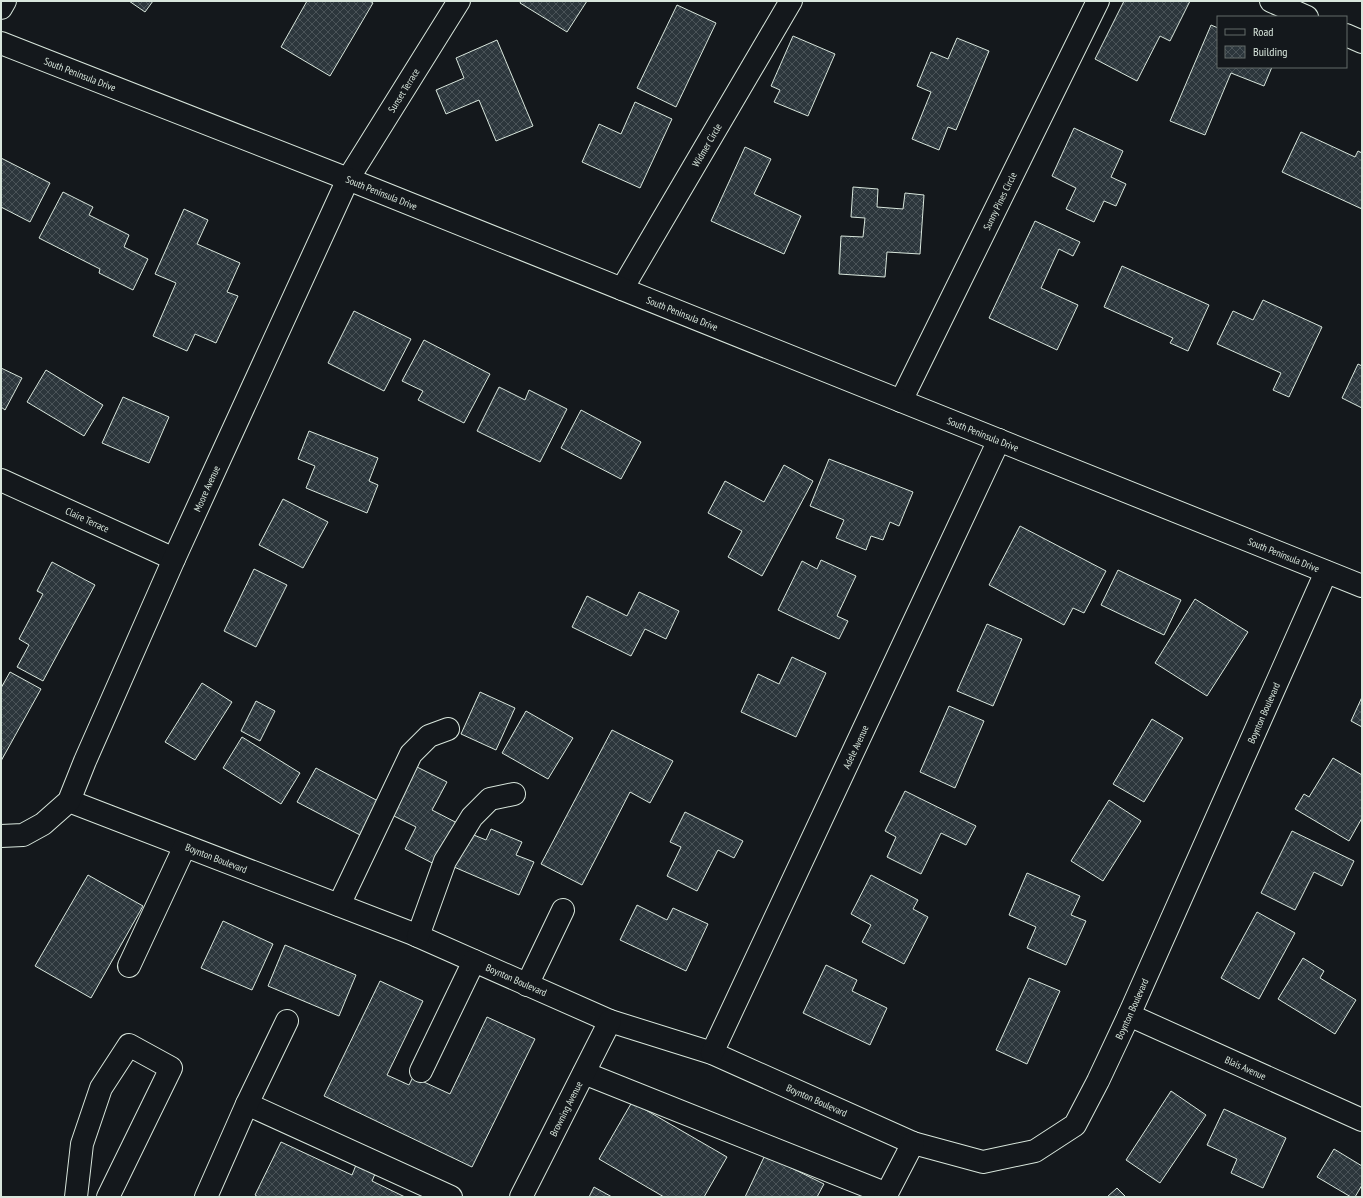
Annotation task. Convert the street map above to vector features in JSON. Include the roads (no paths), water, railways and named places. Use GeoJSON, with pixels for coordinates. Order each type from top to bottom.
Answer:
{"type":"FeatureCollection","features":[{"type":"Feature","properties":{"kind":"street"},"geometry":{"type":"LineString","coordinates":[[1,8],[5,1]]}},
{"type":"Feature","properties":{"kind":"street","name":"Sunset Terrace"},"geometry":{"type":"LineString","coordinates":[[348,179],[459,1]]}},
{"type":"Feature","properties":{"kind":"street","name":"Widmer Circle"},"geometry":{"type":"LineString","coordinates":[[622,289],[791,1]]}},
{"type":"Feature","properties":{"kind":"street","name":"Sunny Pines Circle"},"geometry":{"type":"LineString","coordinates":[[901,401],[1098,1]]}},
{"type":"Feature","properties":{"kind":"street"},"geometry":{"type":"LineString","coordinates":[[1271,1],[1305,16]]}},
{"type":"Feature","properties":{"kind":"street"},"geometry":{"type":"LineString","coordinates":[[1347,35],[1362,42]]}},
{"type":"Feature","properties":{"kind":"street","name":"South Peninsula Drive"},"geometry":{"type":"LineString","coordinates":[[1,44],[348,179],[1362,586]]}},
{"type":"Feature","properties":{"kind":"street","name":"Moore Avenue"},"geometry":{"type":"LineString","coordinates":[[69,801],[85,761],[174,560],[348,179]]}},
{"type":"Feature","properties":{"kind":"street","name":"Adele Avenue"},"geometry":{"type":"LineString","coordinates":[[712,1053],[998,440]]}},
{"type":"Feature","properties":{"kind":"street","name":"Claire Terrace"},"geometry":{"type":"LineString","coordinates":[[1,480],[174,560]]}},
{"type":"Feature","properties":{"kind":"street","name":"Boynton Boulevard"},"geometry":{"type":"LineString","coordinates":[[69,801],[418,936],[610,1021],[712,1053],[913,1142],[984,1162],[1035,1151],[1075,1125],[1098,1081],[1129,1015],[1326,572]]}},
{"type":"Feature","properties":{"kind":"street"},"geometry":{"type":"LineString","coordinates":[[339,905],[411,754],[429,736],[448,729]]}},
{"type":"Feature","properties":{"kind":"street"},"geometry":{"type":"LineString","coordinates":[[418,936],[445,861],[472,817],[490,799],[514,794]]}},
{"type":"Feature","properties":{"kind":"street"},"geometry":{"type":"LineString","coordinates":[[1,836],[23,835],[43,824],[69,801]]}},
{"type":"Feature","properties":{"kind":"street"},"geometry":{"type":"LineString","coordinates":[[129,966],[185,846]]}},
{"type":"Feature","properties":{"kind":"street"},"geometry":{"type":"LineString","coordinates":[[527,984],[563,910]]}},
{"type":"Feature","properties":{"kind":"street"},"geometry":{"type":"LineString","coordinates":[[421,1071],[474,961]]}},
{"type":"Feature","properties":{"kind":"street","name":"Blais Avenue"},"geometry":{"type":"LineString","coordinates":[[1129,1015],[1362,1120]]}},
{"type":"Feature","properties":{"kind":"street"},"geometry":{"type":"LineString","coordinates":[[206,1197],[247,1104],[287,1021]]}},
{"type":"Feature","properties":{"kind":"street","name":"Browning Avenue"},"geometry":{"type":"LineString","coordinates":[[521,1197],[610,1021]]}},
{"type":"Feature","properties":{"kind":"street"},"geometry":{"type":"LineString","coordinates":[[76,1197],[82,1144],[101,1088],[129,1045],[171,1068],[108,1197]]}},
{"type":"Feature","properties":{"kind":"street"},"geometry":{"type":"LineString","coordinates":[[584,1073],[886,1196],[913,1142]]}},
{"type":"Feature","properties":{"kind":"street"},"geometry":{"type":"LineString","coordinates":[[247,1104],[452,1197]]}}]}
